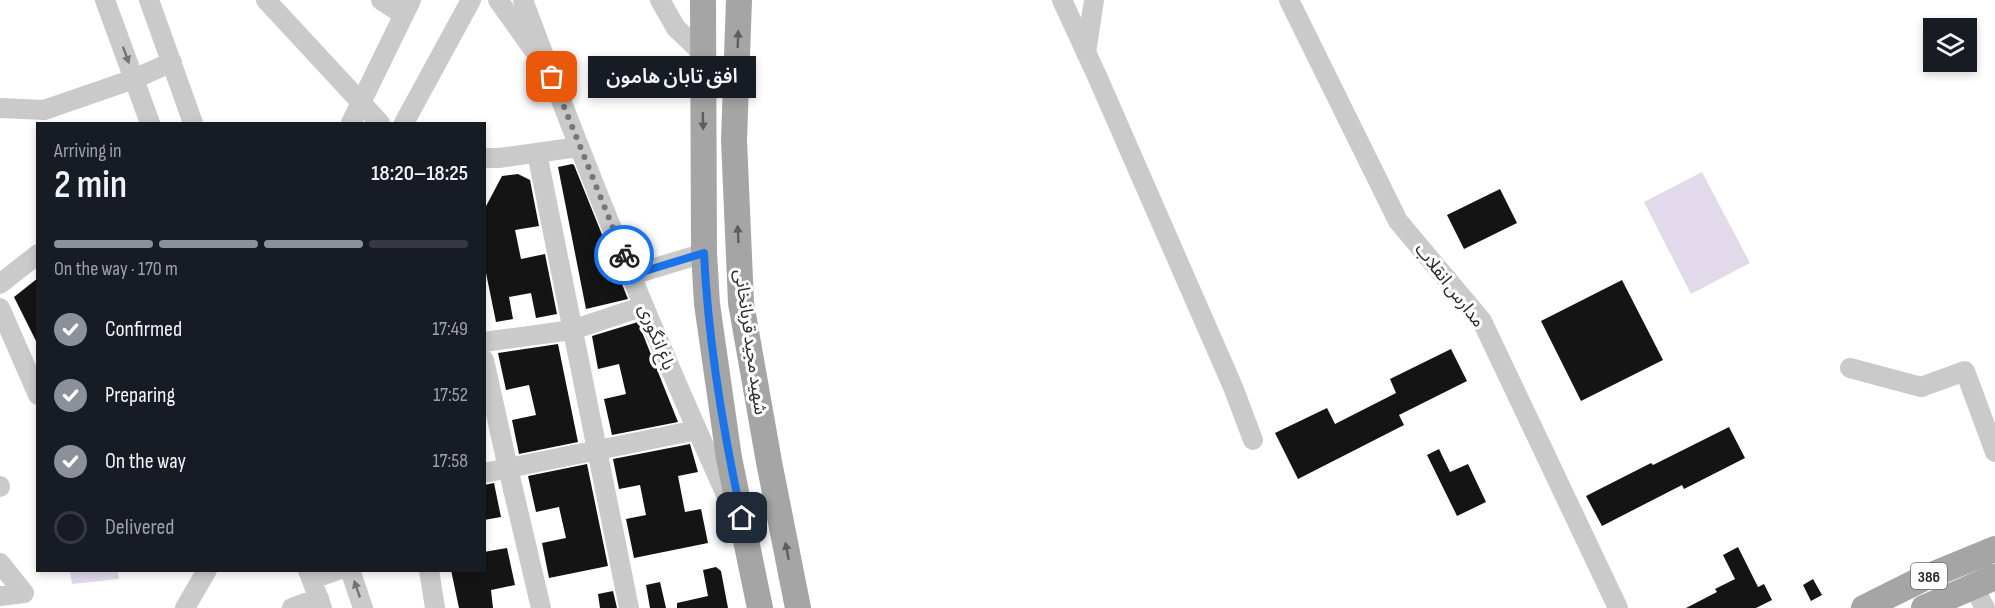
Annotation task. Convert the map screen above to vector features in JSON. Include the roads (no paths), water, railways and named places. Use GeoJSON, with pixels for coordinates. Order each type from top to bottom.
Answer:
{"type":"FeatureCollection","features":[{"type":"Feature","properties":{"kind":"main road","name":"شهید مجید قربانخانی"},"geometry":{"type":"LineString","coordinates":[[703,0],[704,253],[708,316],[729,458],[760,608]]}},
{"type":"Feature","properties":{"kind":"main road","name":"شهید مجید قربانخانی"},"geometry":{"type":"LineString","coordinates":[[740,0],[734,140],[741,303],[798,608]]}},
{"type":"Feature","properties":{"kind":"main road","name":"386"},"geometry":{"type":"LineString","coordinates":[[1864,608],[1922,579],[1995,549]]}},
{"type":"Feature","properties":{"kind":"street"},"geometry":{"type":"LineString","coordinates":[[105,0],[150,122]]}},
{"type":"Feature","properties":{"kind":"street"},"geometry":{"type":"LineString","coordinates":[[149,0],[193,122]]}},
{"type":"Feature","properties":{"kind":"street"},"geometry":{"type":"LineString","coordinates":[[266,0],[379,122]]}},
{"type":"Feature","properties":{"kind":"street"},"geometry":{"type":"LineString","coordinates":[[352,122],[407,8],[381,0]]}},
{"type":"Feature","properties":{"kind":"street"},"geometry":{"type":"LineString","coordinates":[[405,122],[471,0]]}},
{"type":"Feature","properties":{"kind":"street"},"geometry":{"type":"LineString","coordinates":[[498,0],[552,77]]}},
{"type":"Feature","properties":{"kind":"street","name":"باغ انگوری"},"geometry":{"type":"LineString","coordinates":[[523,0],[579,147],[644,306],[746,538]]}},
{"type":"Feature","properties":{"kind":"street"},"geometry":{"type":"LineString","coordinates":[[660,0],[676,28],[702,53]]}},
{"type":"Feature","properties":{"kind":"street"},"geometry":{"type":"LineString","coordinates":[[1062,0],[1233,387],[1252,440]]}},
{"type":"Feature","properties":{"kind":"street"},"geometry":{"type":"LineString","coordinates":[[1086,53],[1094,0]]}},
{"type":"Feature","properties":{"kind":"street","name":"مدارس انقلاب"},"geometry":{"type":"LineString","coordinates":[[1289,0],[1398,221],[1482,321],[1618,608]]}},
{"type":"Feature","properties":{"kind":"street"},"geometry":{"type":"LineString","coordinates":[[0,108],[44,110],[134,79],[172,62]]}},
{"type":"Feature","properties":{"kind":"street"},"geometry":{"type":"LineString","coordinates":[[486,158],[579,147]]}},
{"type":"Feature","properties":{"kind":"street"},"geometry":{"type":"LineString","coordinates":[[537,153],[629,608]]}},
{"type":"Feature","properties":{"kind":"street"},"geometry":{"type":"LineString","coordinates":[[632,275],[704,253]]}},
{"type":"Feature","properties":{"kind":"street"},"geometry":{"type":"LineString","coordinates":[[0,284],[36,256]]}},
{"type":"Feature","properties":{"kind":"street"},"geometry":{"type":"LineString","coordinates":[[486,342],[572,330],[644,306]]}},
{"type":"Feature","properties":{"kind":"street"},"geometry":{"type":"LineString","coordinates":[[0,308],[30,354],[36,385]]}},
{"type":"Feature","properties":{"kind":"street"},"geometry":{"type":"LineString","coordinates":[[1850,368],[1921,387],[1965,371],[1995,452]]}},
{"type":"Feature","properties":{"kind":"street"},"geometry":{"type":"LineString","coordinates":[[486,369],[541,608]]}},
{"type":"Feature","properties":{"kind":"street"},"geometry":{"type":"LineString","coordinates":[[486,473],[697,430]]}},
{"type":"Feature","properties":{"kind":"street"},"geometry":{"type":"LineString","coordinates":[[0,562],[24,593],[0,596]]}},
{"type":"Feature","properties":{"kind":"street"},"geometry":{"type":"LineString","coordinates":[[185,608],[206,572]]}},
{"type":"Feature","properties":{"kind":"street"},"geometry":{"type":"LineString","coordinates":[[351,572],[363,608]]}},
{"type":"Feature","properties":{"kind":"street"},"geometry":{"type":"LineString","coordinates":[[429,572],[435,608]]}},
{"type":"Feature","properties":{"kind":"street"},"geometry":{"type":"LineString","coordinates":[[292,608],[320,603],[310,574]]}},
{"type":"Feature","properties":{"kind":"place","name":"افق تابان هامون"},"geometry":{"type":"Point","coordinates":[552,77]}}]}
